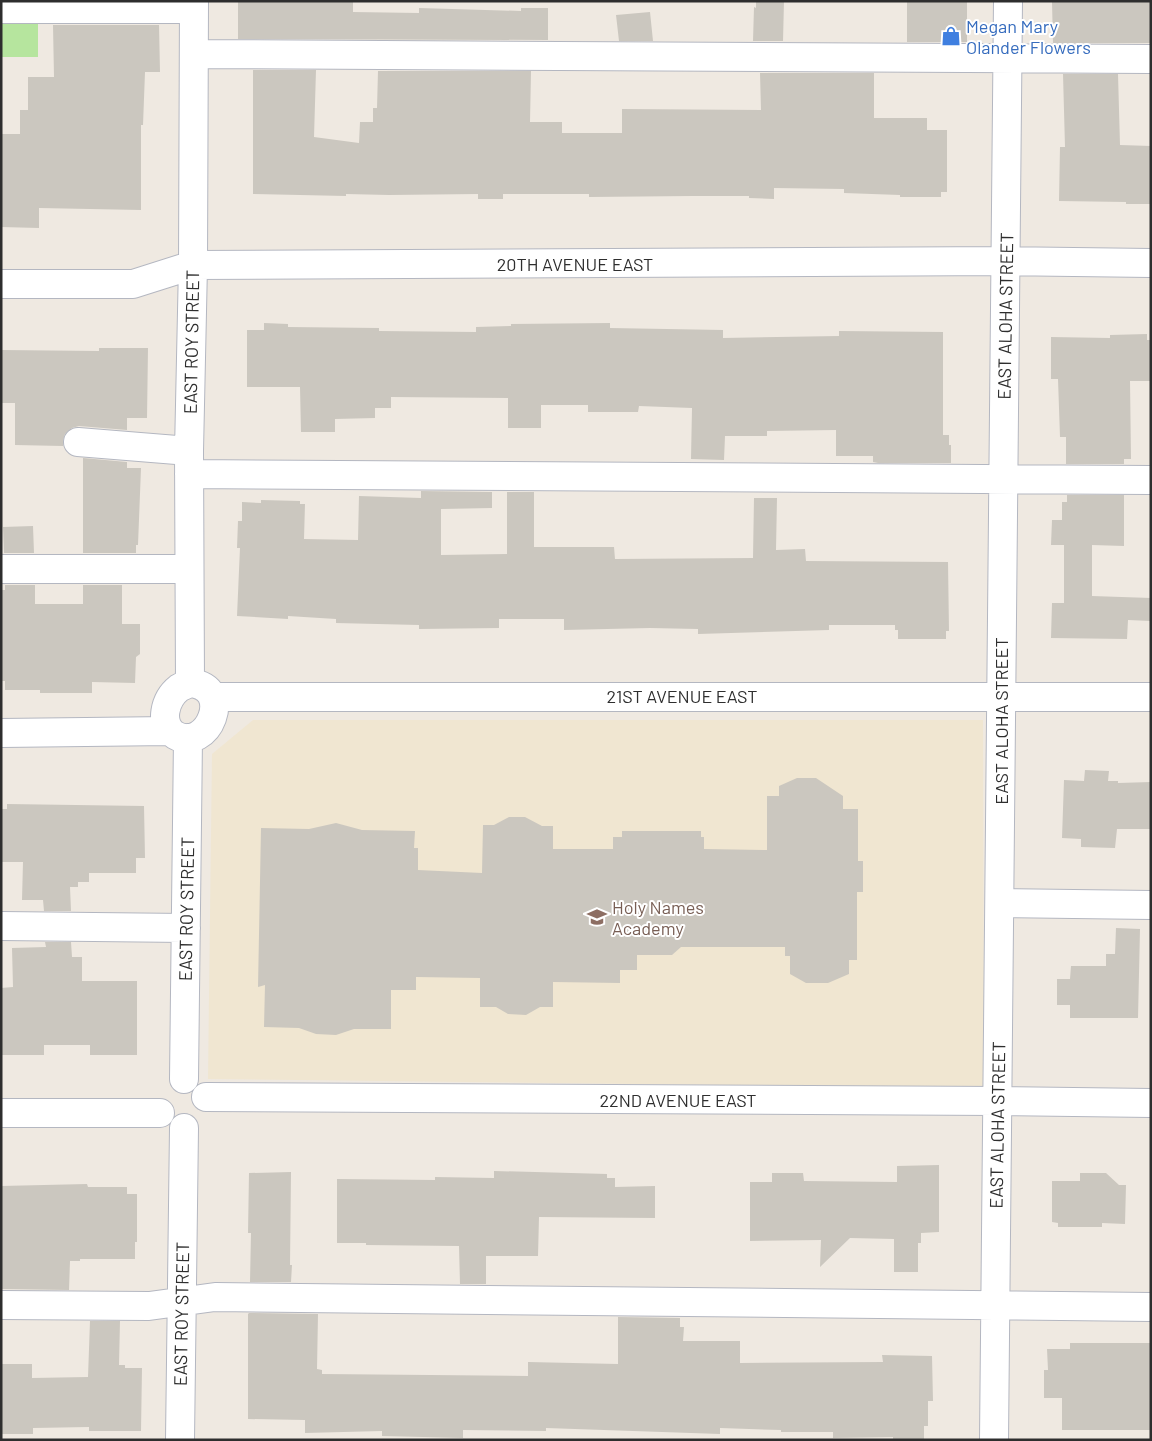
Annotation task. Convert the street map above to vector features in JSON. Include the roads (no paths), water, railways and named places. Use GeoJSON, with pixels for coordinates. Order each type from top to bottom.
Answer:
{"type":"FeatureCollection","features":[{"type":"Feature","properties":{"kind":"street","name":"EAST ALOHA STREET"},"geometry":{"type":"LineString","coordinates":[[994,1440],[1008,1]]}},
{"type":"Feature","properties":{"kind":"street"},"geometry":{"type":"LineString","coordinates":[[1,9],[194,5]]}},
{"type":"Feature","properties":{"kind":"street","name":"EAST ROY STREET"},"geometry":{"type":"LineString","coordinates":[[190,683],[188,568],[193,265],[194,5]]}},
{"type":"Feature","properties":{"kind":"street"},"geometry":{"type":"LineString","coordinates":[[194,54],[1151,59]]}},
{"type":"Feature","properties":{"kind":"street","name":"20TH AVENUE EAST"},"geometry":{"type":"LineString","coordinates":[[1,284],[133,284],[193,265],[1006,261],[1151,263]]}},
{"type":"Feature","properties":{"kind":"street"},"geometry":{"type":"LineString","coordinates":[[78,442],[189,462],[1004,479],[1151,480]]}},
{"type":"Feature","properties":{"kind":"street"},"geometry":{"type":"LineString","coordinates":[[1,569],[188,568]]}},
{"type":"Feature","properties":{"kind":"street"},"geometry":{"type":"LineString","coordinates":[[1,733],[179,735],[195,738],[208,726],[215,706],[214,697],[208,689],[200,684],[190,683],[180,687],[168,703],[165,713],[165,724],[179,735]]}},
{"type":"Feature","properties":{"kind":"street","name":"21ST AVENUE EAST"},"geometry":{"type":"LineString","coordinates":[[214,697],[1151,697]]}},
{"type":"Feature","properties":{"kind":"street","name":"EAST ROY STREET"},"geometry":{"type":"LineString","coordinates":[[179,735],[186,928],[184,1079]]}},
{"type":"Feature","properties":{"kind":"street"},"geometry":{"type":"LineString","coordinates":[[1000,903],[1151,905]]}},
{"type":"Feature","properties":{"kind":"street"},"geometry":{"type":"LineString","coordinates":[[1,926],[186,928]]}},
{"type":"Feature","properties":{"kind":"street"},"geometry":{"type":"LineString","coordinates":[[184,1079],[192,1081],[199,1086],[206,1097],[207,1108],[204,1116],[192,1127],[175,1128],[168,1124],[160,1113],[158,1103],[163,1088],[169,1083],[184,1079]]}},
{"type":"Feature","properties":{"kind":"street","name":"22ND AVENUE EAST"},"geometry":{"type":"LineString","coordinates":[[206,1097],[1151,1103]]}},
{"type":"Feature","properties":{"kind":"street"},"geometry":{"type":"LineString","coordinates":[[1,1112],[160,1113]]}},
{"type":"Feature","properties":{"kind":"street","name":"EAST ROY STREET"},"geometry":{"type":"LineString","coordinates":[[180,1440],[184,1128]]}},
{"type":"Feature","properties":{"kind":"street"},"geometry":{"type":"LineString","coordinates":[[1,1305],[149,1306],[215,1297],[1151,1306]]}},
{"type":"Feature","properties":{"kind":"place","name":"Megan Mary Olander Flowers"},"geometry":{"type":"Point","coordinates":[951,36]}},
{"type":"Feature","properties":{"kind":"place","name":"Holy Names Academy"},"geometry":{"type":"Point","coordinates":[597,917]}}]}
